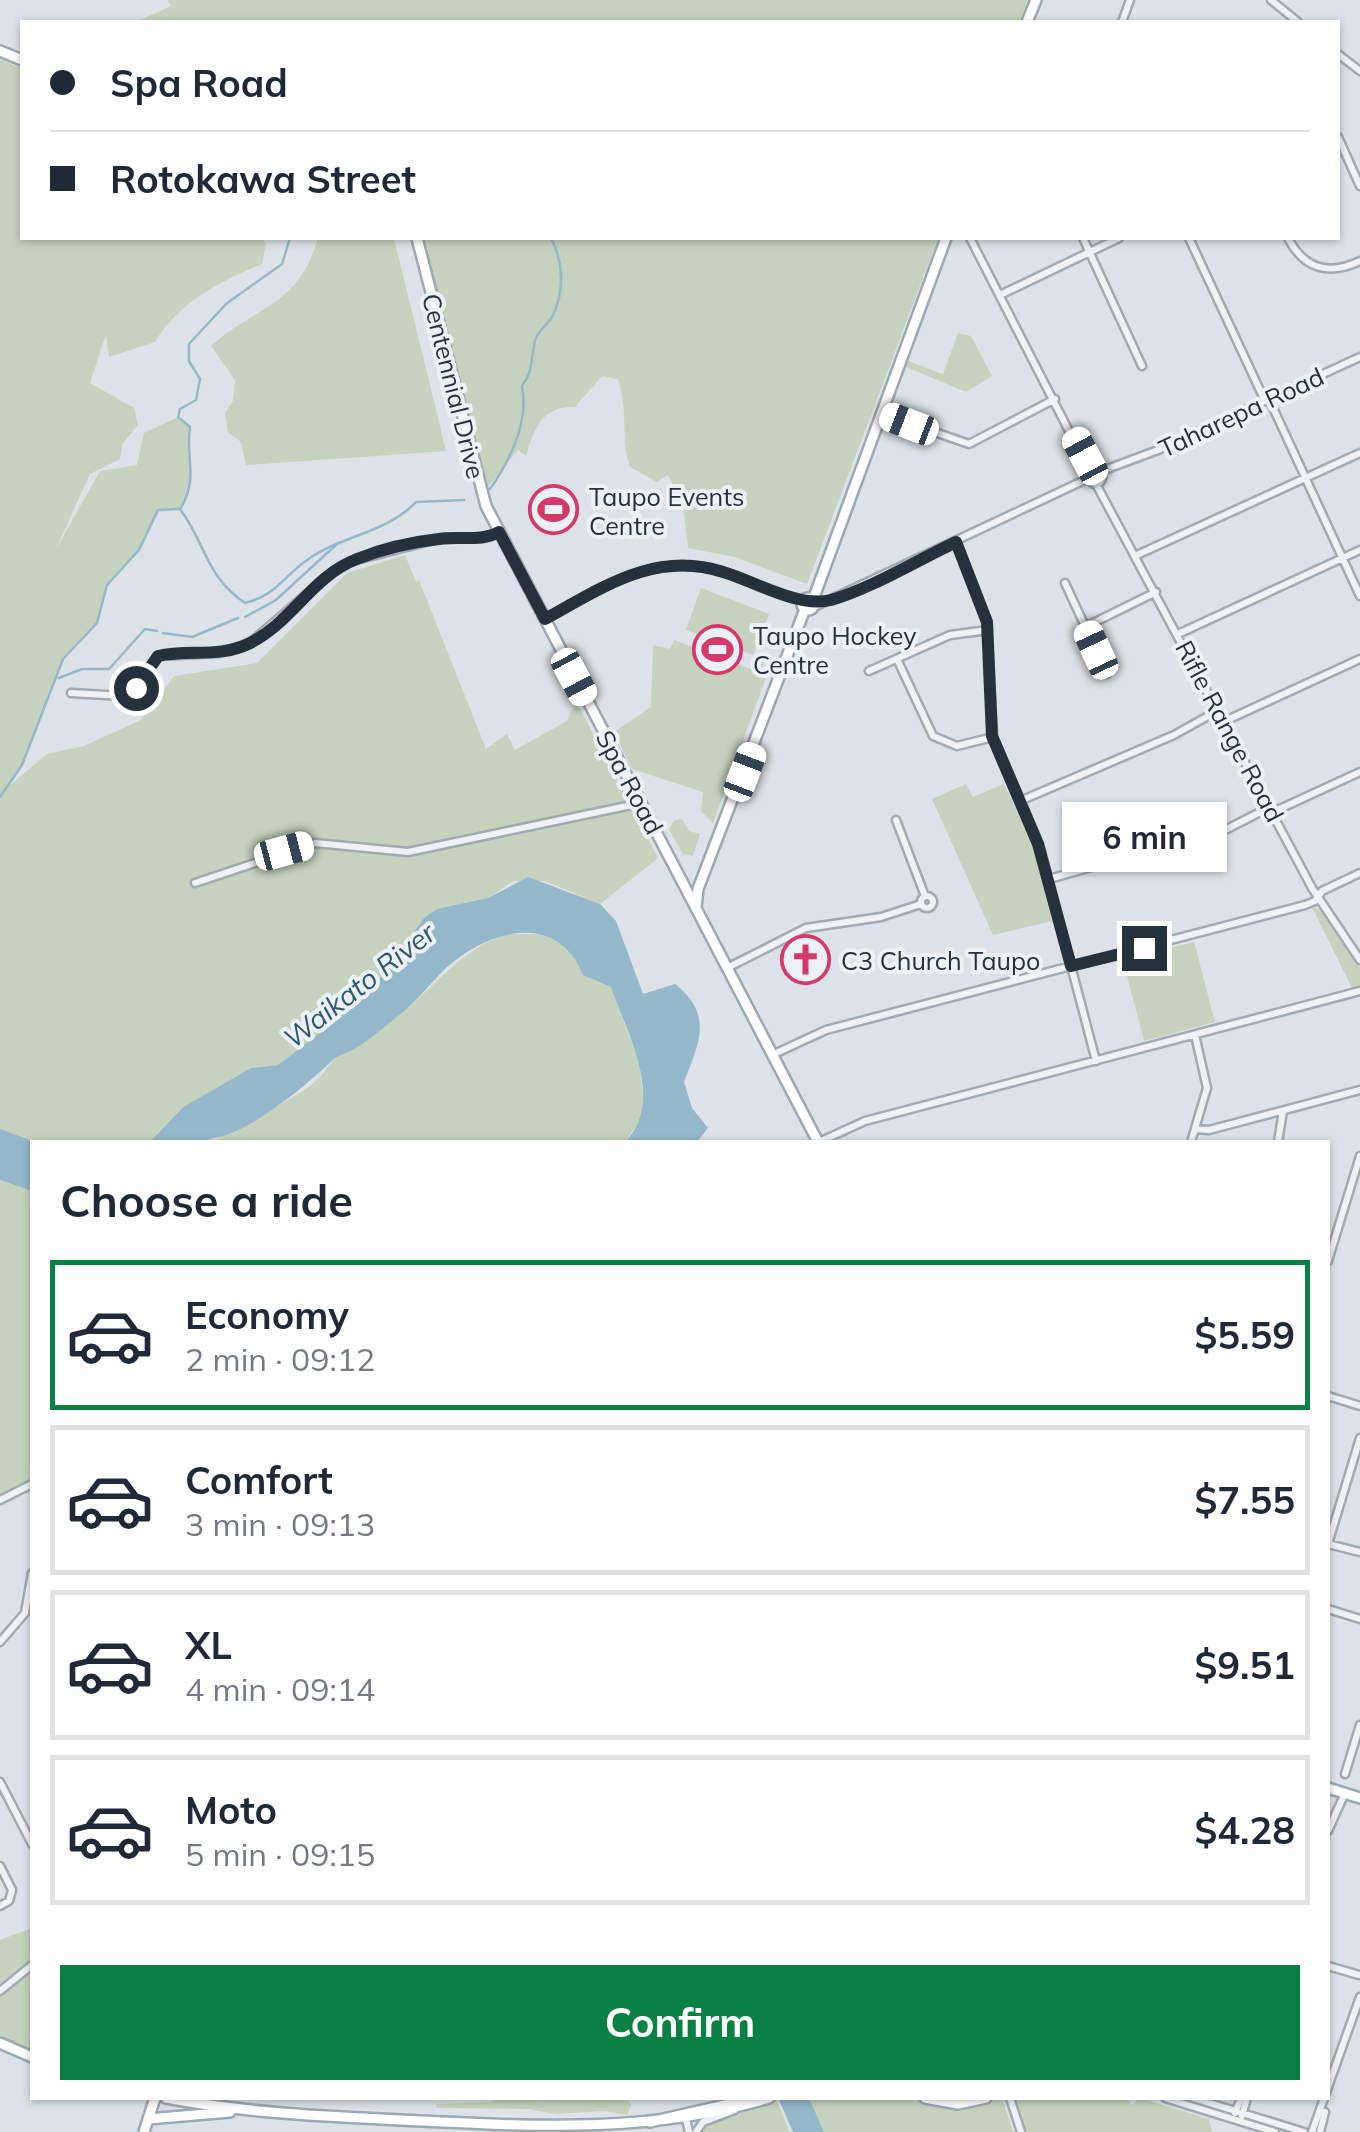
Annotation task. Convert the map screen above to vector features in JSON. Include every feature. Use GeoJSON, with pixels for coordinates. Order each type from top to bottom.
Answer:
{"type":"FeatureCollection","features":[{"type":"Feature","properties":{"kind":"main road","name":"Centennial Drive"},"geometry":{"type":"LineString","coordinates":[[417,240],[474,472],[499,532]]}},
{"type":"Feature","properties":{"kind":"main road"},"geometry":{"type":"LineString","coordinates":[[696,910],[698,889],[945,240]]}},
{"type":"Feature","properties":{"kind":"main road","name":"Spa Road"},"geometry":{"type":"LineString","coordinates":[[499,532],[818,1140]]}},
{"type":"Feature","properties":{"kind":"main road"},"geometry":{"type":"LineString","coordinates":[[679,878],[698,889]]}},
{"type":"Feature","properties":{"kind":"main road"},"geometry":{"type":"LineString","coordinates":[[1330,1788],[1360,1798]]}},
{"type":"Feature","properties":{"kind":"main road"},"geometry":{"type":"LineString","coordinates":[[0,2043],[30,2056]]}},
{"type":"Feature","properties":{"kind":"main road"},"geometry":{"type":"LineString","coordinates":[[144,2132],[154,2100]]}},
{"type":"Feature","properties":{"kind":"main road"},"geometry":{"type":"LineString","coordinates":[[178,2100],[253,2112]]}},
{"type":"Feature","properties":{"kind":"main road"},"geometry":{"type":"LineString","coordinates":[[689,2125],[749,2100]]}},
{"type":"Feature","properties":{"kind":"main road"},"geometry":{"type":"LineString","coordinates":[[148,2119],[253,2112],[618,2128],[689,2125],[762,2100]]}},
{"type":"Feature","properties":{"kind":"main road"},"geometry":{"type":"LineString","coordinates":[[936,2100],[958,2104],[977,2100]]}},
{"type":"Feature","properties":{"kind":"street"},"geometry":{"type":"LineString","coordinates":[[1271,0],[1296,20]]}},
{"type":"Feature","properties":{"kind":"street"},"geometry":{"type":"LineString","coordinates":[[1340,56],[1360,71]]}},
{"type":"Feature","properties":{"kind":"street"},"geometry":{"type":"LineString","coordinates":[[1340,142],[1360,186]]}},
{"type":"Feature","properties":{"kind":"street","name":"Rifle Range Road"},"geometry":{"type":"LineString","coordinates":[[971,240],[1318,898],[1360,960]]}},
{"type":"Feature","properties":{"kind":"street"},"geometry":{"type":"LineString","coordinates":[[1084,240],[1142,366]]}},
{"type":"Feature","properties":{"kind":"street"},"geometry":{"type":"LineString","coordinates":[[1000,295],[1114,240]]}},
{"type":"Feature","properties":{"kind":"street"},"geometry":{"type":"LineString","coordinates":[[1191,240],[1360,596]]}},
{"type":"Feature","properties":{"kind":"street"},"geometry":{"type":"LineString","coordinates":[[1289,240],[1300,257],[1313,266],[1335,270],[1360,261]]}},
{"type":"Feature","properties":{"kind":"street","name":"Taharepa Road"},"geometry":{"type":"LineString","coordinates":[[545,619],[624,576],[666,566],[716,570],[808,604],[830,600],[1360,357]]}},
{"type":"Feature","properties":{"kind":"street"},"geometry":{"type":"LineString","coordinates":[[880,413],[969,444],[1055,399]]}},
{"type":"Feature","properties":{"kind":"street"},"geometry":{"type":"LineString","coordinates":[[1137,555],[1360,453]]}},
{"type":"Feature","properties":{"kind":"street"},"geometry":{"type":"LineString","coordinates":[[71,693],[120,698],[136,688],[158,656],[219,653],[250,643],[352,561],[438,539],[484,538],[499,532]]}},
{"type":"Feature","properties":{"kind":"street"},"geometry":{"type":"LineString","coordinates":[[956,542],[980,596],[988,630],[992,736],[1049,879],[1096,1061]]}},
{"type":"Feature","properties":{"kind":"street"},"geometry":{"type":"LineString","coordinates":[[1178,634],[1360,550]]}},
{"type":"Feature","properties":{"kind":"street"},"geometry":{"type":"LineString","coordinates":[[1065,583],[1106,674]]}},
{"type":"Feature","properties":{"kind":"street"},"geometry":{"type":"LineString","coordinates":[[1085,627],[1156,592]]}},
{"type":"Feature","properties":{"kind":"street"},"geometry":{"type":"LineString","coordinates":[[869,671],[950,635],[988,630]]}},
{"type":"Feature","properties":{"kind":"street"},"geometry":{"type":"LineString","coordinates":[[1224,721],[1360,658]]}},
{"type":"Feature","properties":{"kind":"street"},"geometry":{"type":"LineString","coordinates":[[897,659],[933,736],[957,746],[992,736]]}},
{"type":"Feature","properties":{"kind":"street"},"geometry":{"type":"LineString","coordinates":[[1020,802],[1174,735],[1219,710]]}},
{"type":"Feature","properties":{"kind":"street"},"geometry":{"type":"LineString","coordinates":[[1049,879],[1232,827],[1360,772]]}},
{"type":"Feature","properties":{"kind":"street"},"geometry":{"type":"LineString","coordinates":[[194,883],[315,843],[331,841],[408,852],[433,849],[641,803]]}},
{"type":"Feature","properties":{"kind":"street"},"geometry":{"type":"LineString","coordinates":[[727,968],[806,928],[881,918],[923,900],[896,820]]}},
{"type":"Feature","properties":{"kind":"street"},"geometry":{"type":"LineString","coordinates":[[772,1055],[820,1032],[1296,908],[1360,873]]}},
{"type":"Feature","properties":{"kind":"street"},"geometry":{"type":"LineString","coordinates":[[823,1140],[866,1120],[1360,992]]}},
{"type":"Feature","properties":{"kind":"street"},"geometry":{"type":"LineString","coordinates":[[1192,1140],[1208,1088],[1195,1035]]}},
{"type":"Feature","properties":{"kind":"street"},"geometry":{"type":"LineString","coordinates":[[1196,1129],[1209,1130],[1360,1090]]}},
{"type":"Feature","properties":{"kind":"street"},"geometry":{"type":"LineString","coordinates":[[1278,1140],[1283,1111]]}},
{"type":"Feature","properties":{"kind":"street"},"geometry":{"type":"LineString","coordinates":[[1330,1254],[1360,1156]]}},
{"type":"Feature","properties":{"kind":"street"},"geometry":{"type":"LineString","coordinates":[[1330,1397],[1360,1406]]}},
{"type":"Feature","properties":{"kind":"street"},"geometry":{"type":"LineString","coordinates":[[1330,1537],[1360,1438]]}},
{"type":"Feature","properties":{"kind":"street"},"geometry":{"type":"LineString","coordinates":[[0,1500],[30,1485]]}},
{"type":"Feature","properties":{"kind":"street"},"geometry":{"type":"LineString","coordinates":[[1330,1544],[1360,1552]]}},
{"type":"Feature","properties":{"kind":"street"},"geometry":{"type":"LineString","coordinates":[[0,1642],[25,1613],[30,1584]]}},
{"type":"Feature","properties":{"kind":"street"},"geometry":{"type":"LineString","coordinates":[[1330,1610],[1360,1619]]}},
{"type":"Feature","properties":{"kind":"street"},"geometry":{"type":"LineString","coordinates":[[1345,1774],[1360,1725]]}},
{"type":"Feature","properties":{"kind":"street"},"geometry":{"type":"LineString","coordinates":[[0,1782],[30,1840]]}},
{"type":"Feature","properties":{"kind":"street"},"geometry":{"type":"LineString","coordinates":[[1330,1824],[1345,1793]]}},
{"type":"Feature","properties":{"kind":"street"},"geometry":{"type":"LineString","coordinates":[[1330,1797],[1332,1816]]}},
{"type":"Feature","properties":{"kind":"street"},"geometry":{"type":"LineString","coordinates":[[0,1866],[12,1890],[0,1906]]}},
{"type":"Feature","properties":{"kind":"street"},"geometry":{"type":"LineString","coordinates":[[0,1991],[30,1967]]}},
{"type":"Feature","properties":{"kind":"street"},"geometry":{"type":"LineString","coordinates":[[1330,1967],[1360,1976]]}},
{"type":"Feature","properties":{"kind":"street"},"geometry":{"type":"LineString","coordinates":[[1330,2089],[1360,1996]]}},
{"type":"Feature","properties":{"kind":"street"},"geometry":{"type":"LineString","coordinates":[[1011,2100],[1020,2132]]}},
{"type":"Feature","properties":{"kind":"street"},"geometry":{"type":"LineString","coordinates":[[1174,2100],[1304,2132]]}},
{"type":"Feature","properties":{"kind":"street"},"geometry":{"type":"LineString","coordinates":[[1198,2100],[1275,2132]]}},
{"type":"Feature","properties":{"kind":"street"},"geometry":{"type":"LineString","coordinates":[[1238,2116],[1243,2100]]}},
{"type":"Feature","properties":{"kind":"street"},"geometry":{"type":"LineString","coordinates":[[1312,2132],[1326,2101]]}},
{"type":"Feature","properties":{"kind":"street"},"geometry":{"type":"LineString","coordinates":[[1320,2132],[1326,2101]]}},
{"type":"Feature","properties":{"kind":"green space"},"geometry":{"type":"Polygon","coordinates":[[[168,0],[1028,0],[1020,20],[140,20],[171,6],[168,0]]]}},
{"type":"Feature","properties":{"kind":"green space"},"geometry":{"type":"Polygon","coordinates":[[[0,59],[20,68],[20,240],[266,243],[262,264],[188,304],[155,342],[109,357],[106,334],[90,383],[134,408],[138,425],[123,443],[120,459],[90,474],[55,551],[100,471],[137,465],[144,433],[178,417],[190,427],[189,487],[180,509],[158,510],[139,550],[107,585],[97,623],[63,659],[22,765],[9,786],[47,754],[84,746],[141,720],[174,676],[257,663],[347,573],[405,555],[416,582],[419,580],[486,749],[507,734],[515,750],[567,721],[574,704],[578,705],[658,858],[600,904],[545,881],[513,881],[488,898],[424,918],[382,976],[333,1023],[278,1065],[251,1068],[183,1107],[152,1140],[30,1140],[0,1129],[0,59]]]}},
{"type":"Feature","properties":{"kind":"green space"},"geometry":{"type":"Polygon","coordinates":[[[317,240],[394,240],[446,451],[246,465],[241,442],[228,432],[225,413],[233,401],[235,380],[211,346],[288,291],[310,260],[317,240]]]}},
{"type":"Feature","properties":{"kind":"green space"},"geometry":{"type":"Polygon","coordinates":[[[424,240],[937,240],[807,584],[735,557],[688,548],[683,504],[668,475],[657,482],[630,467],[618,379],[602,376],[575,407],[548,414],[537,428],[526,456],[518,450],[487,488],[424,240]]]}},
{"type":"Feature","properties":{"kind":"green space"},"geometry":{"type":"Polygon","coordinates":[[[958,333],[971,336],[992,376],[966,392],[906,367],[908,361],[943,374],[958,333]]]}},
{"type":"Feature","properties":{"kind":"green space"},"geometry":{"type":"Polygon","coordinates":[[[701,588],[769,614],[753,655],[686,630],[701,588]]]}},
{"type":"Feature","properties":{"kind":"green space"},"geometry":{"type":"Polygon","coordinates":[[[674,640],[754,670],[761,652],[767,655],[760,672],[767,675],[713,823],[701,811],[703,792],[632,769],[614,732],[651,707],[653,645],[670,649],[674,640]]]}},
{"type":"Feature","properties":{"kind":"green space"},"geometry":{"type":"Polygon","coordinates":[[[966,784],[973,797],[1004,784],[1032,844],[1052,921],[993,935],[932,799],[966,784]]]}},
{"type":"Feature","properties":{"kind":"green space"},"geometry":{"type":"Polygon","coordinates":[[[682,819],[689,831],[700,834],[693,856],[683,854],[669,830],[674,820],[682,819]]]}},
{"type":"Feature","properties":{"kind":"green space"},"geometry":{"type":"Polygon","coordinates":[[[1312,907],[1319,909],[1360,967],[1360,988],[1353,990],[1312,907]]]}},
{"type":"Feature","properties":{"kind":"green space"},"geometry":{"type":"Polygon","coordinates":[[[507,934],[544,934],[573,950],[611,987],[639,1063],[643,1094],[642,1117],[626,1140],[216,1140],[306,1088],[336,1058],[403,1012],[463,958],[507,934]]]}},
{"type":"Feature","properties":{"kind":"green space"},"geometry":{"type":"Polygon","coordinates":[[[1194,942],[1215,1022],[1144,1041],[1123,960],[1194,942]]]}},
{"type":"Feature","properties":{"kind":"green space"},"geometry":{"type":"Polygon","coordinates":[[[0,1180],[30,1190],[30,1483],[0,1497],[0,1180]]]}},
{"type":"Feature","properties":{"kind":"green space"},"geometry":{"type":"Polygon","coordinates":[[[30,1929],[30,1960],[0,1983],[0,1940],[30,1929]]]}},
{"type":"Feature","properties":{"kind":"green space"},"geometry":{"type":"Polygon","coordinates":[[[30,1971],[30,2049],[0,2038],[0,1995],[30,1971]]]}},
{"type":"Feature","properties":{"kind":"green space"},"geometry":{"type":"Polygon","coordinates":[[[627,2100],[631,2105],[627,2115],[604,2111],[556,2114],[528,2109],[437,2108],[436,2104],[627,2100]]]}},
{"type":"Feature","properties":{"kind":"green space"},"geometry":{"type":"Polygon","coordinates":[[[777,2100],[789,2132],[699,2132],[701,2127],[777,2100]]]}},
{"type":"Feature","properties":{"kind":"green space"},"geometry":{"type":"Polygon","coordinates":[[[809,2100],[918,2100],[958,2110],[1003,2100],[1013,2132],[820,2132],[809,2100]]]}},
{"type":"Feature","properties":{"kind":"green space"},"geometry":{"type":"Polygon","coordinates":[[[1015,2100],[1128,2100],[1132,2105],[1147,2100],[1209,2119],[1212,2132],[1025,2132],[1015,2100]]]}},
{"type":"Feature","properties":{"kind":"water"},"geometry":{"type":"Polygon","coordinates":[[[528,877],[600,904],[616,921],[643,994],[675,984],[687,996],[695,1007],[700,1030],[684,1082],[692,1108],[708,1128],[699,1140],[626,1140],[637,1125],[643,1087],[611,987],[583,975],[571,954],[557,941],[539,934],[520,933],[501,936],[463,955],[379,1031],[336,1057],[288,1098],[244,1127],[206,1140],[152,1140],[183,1107],[251,1068],[278,1065],[333,1023],[382,976],[424,918],[437,909],[488,898],[528,877]]]}},
{"type":"Feature","properties":{"kind":"water"},"geometry":{"type":"Polygon","coordinates":[[[0,1129],[30,1140],[30,1190],[0,1180],[0,1129]]]}},
{"type":"Feature","properties":{"kind":"water"},"geometry":{"type":"Polygon","coordinates":[[[779,2100],[810,2100],[824,2132],[793,2132],[779,2100]]]}},
{"type":"Feature","properties":{"kind":"waterway"},"geometry":{"type":"LineString","coordinates":[[181,508],[189,486],[190,427],[178,417],[180,409],[196,400],[200,379],[189,361],[189,344],[226,304],[282,264],[289,240]]}},
{"type":"Feature","properties":{"kind":"waterway"},"geometry":{"type":"LineString","coordinates":[[490,489],[516,440],[523,413],[522,386],[530,370],[535,341],[553,315],[559,296],[560,266],[552,240]]}},
{"type":"Feature","properties":{"kind":"waterway"},"geometry":{"type":"LineString","coordinates":[[180,509],[214,571],[245,603],[272,591],[321,552],[392,521],[416,502],[464,500]]}},
{"type":"Feature","properties":{"kind":"waterway"},"geometry":{"type":"LineString","coordinates":[[0,797],[22,765],[63,659],[97,623],[107,585],[139,550],[158,510],[179,509]]}},
{"type":"Feature","properties":{"kind":"waterway"},"geometry":{"type":"LineString","coordinates":[[245,617],[276,600],[338,543]]}},
{"type":"Feature","properties":{"kind":"waterway"},"geometry":{"type":"LineString","coordinates":[[163,633],[192,637],[238,618]]}},
{"type":"Feature","properties":{"kind":"waterway"},"geometry":{"type":"LineString","coordinates":[[59,678],[82,669],[109,669],[145,629],[157,631]]}},
{"type":"Feature","properties":{"kind":"place","name":"Taupo Events Centre"},"geometry":{"type":"Point","coordinates":[554,510]}},
{"type":"Feature","properties":{"kind":"place","name":"Taupo Hockey Centre"},"geometry":{"type":"Point","coordinates":[718,649]}},
{"type":"Feature","properties":{"kind":"place","name":"C3 Church Taupo"},"geometry":{"type":"Point","coordinates":[806,960]}},
{"type":"Feature","properties":{"kind":"route"},"geometry":{"type":"LineString","coordinates":[[136,688],[158,656],[219,653],[244,646],[276,625],[335,570],[380,551],[438,539],[484,538],[499,532],[545,619],[624,576],[666,566],[716,570],[803,600],[830,600],[956,542],[987,622],[992,736],[1034,832],[1071,966],[1144,948]]}},
{"type":"Feature","properties":{"kind":"water label","name":"Waikato River"},"geometry":{"type":"Point","coordinates":[359,985]}}]}
